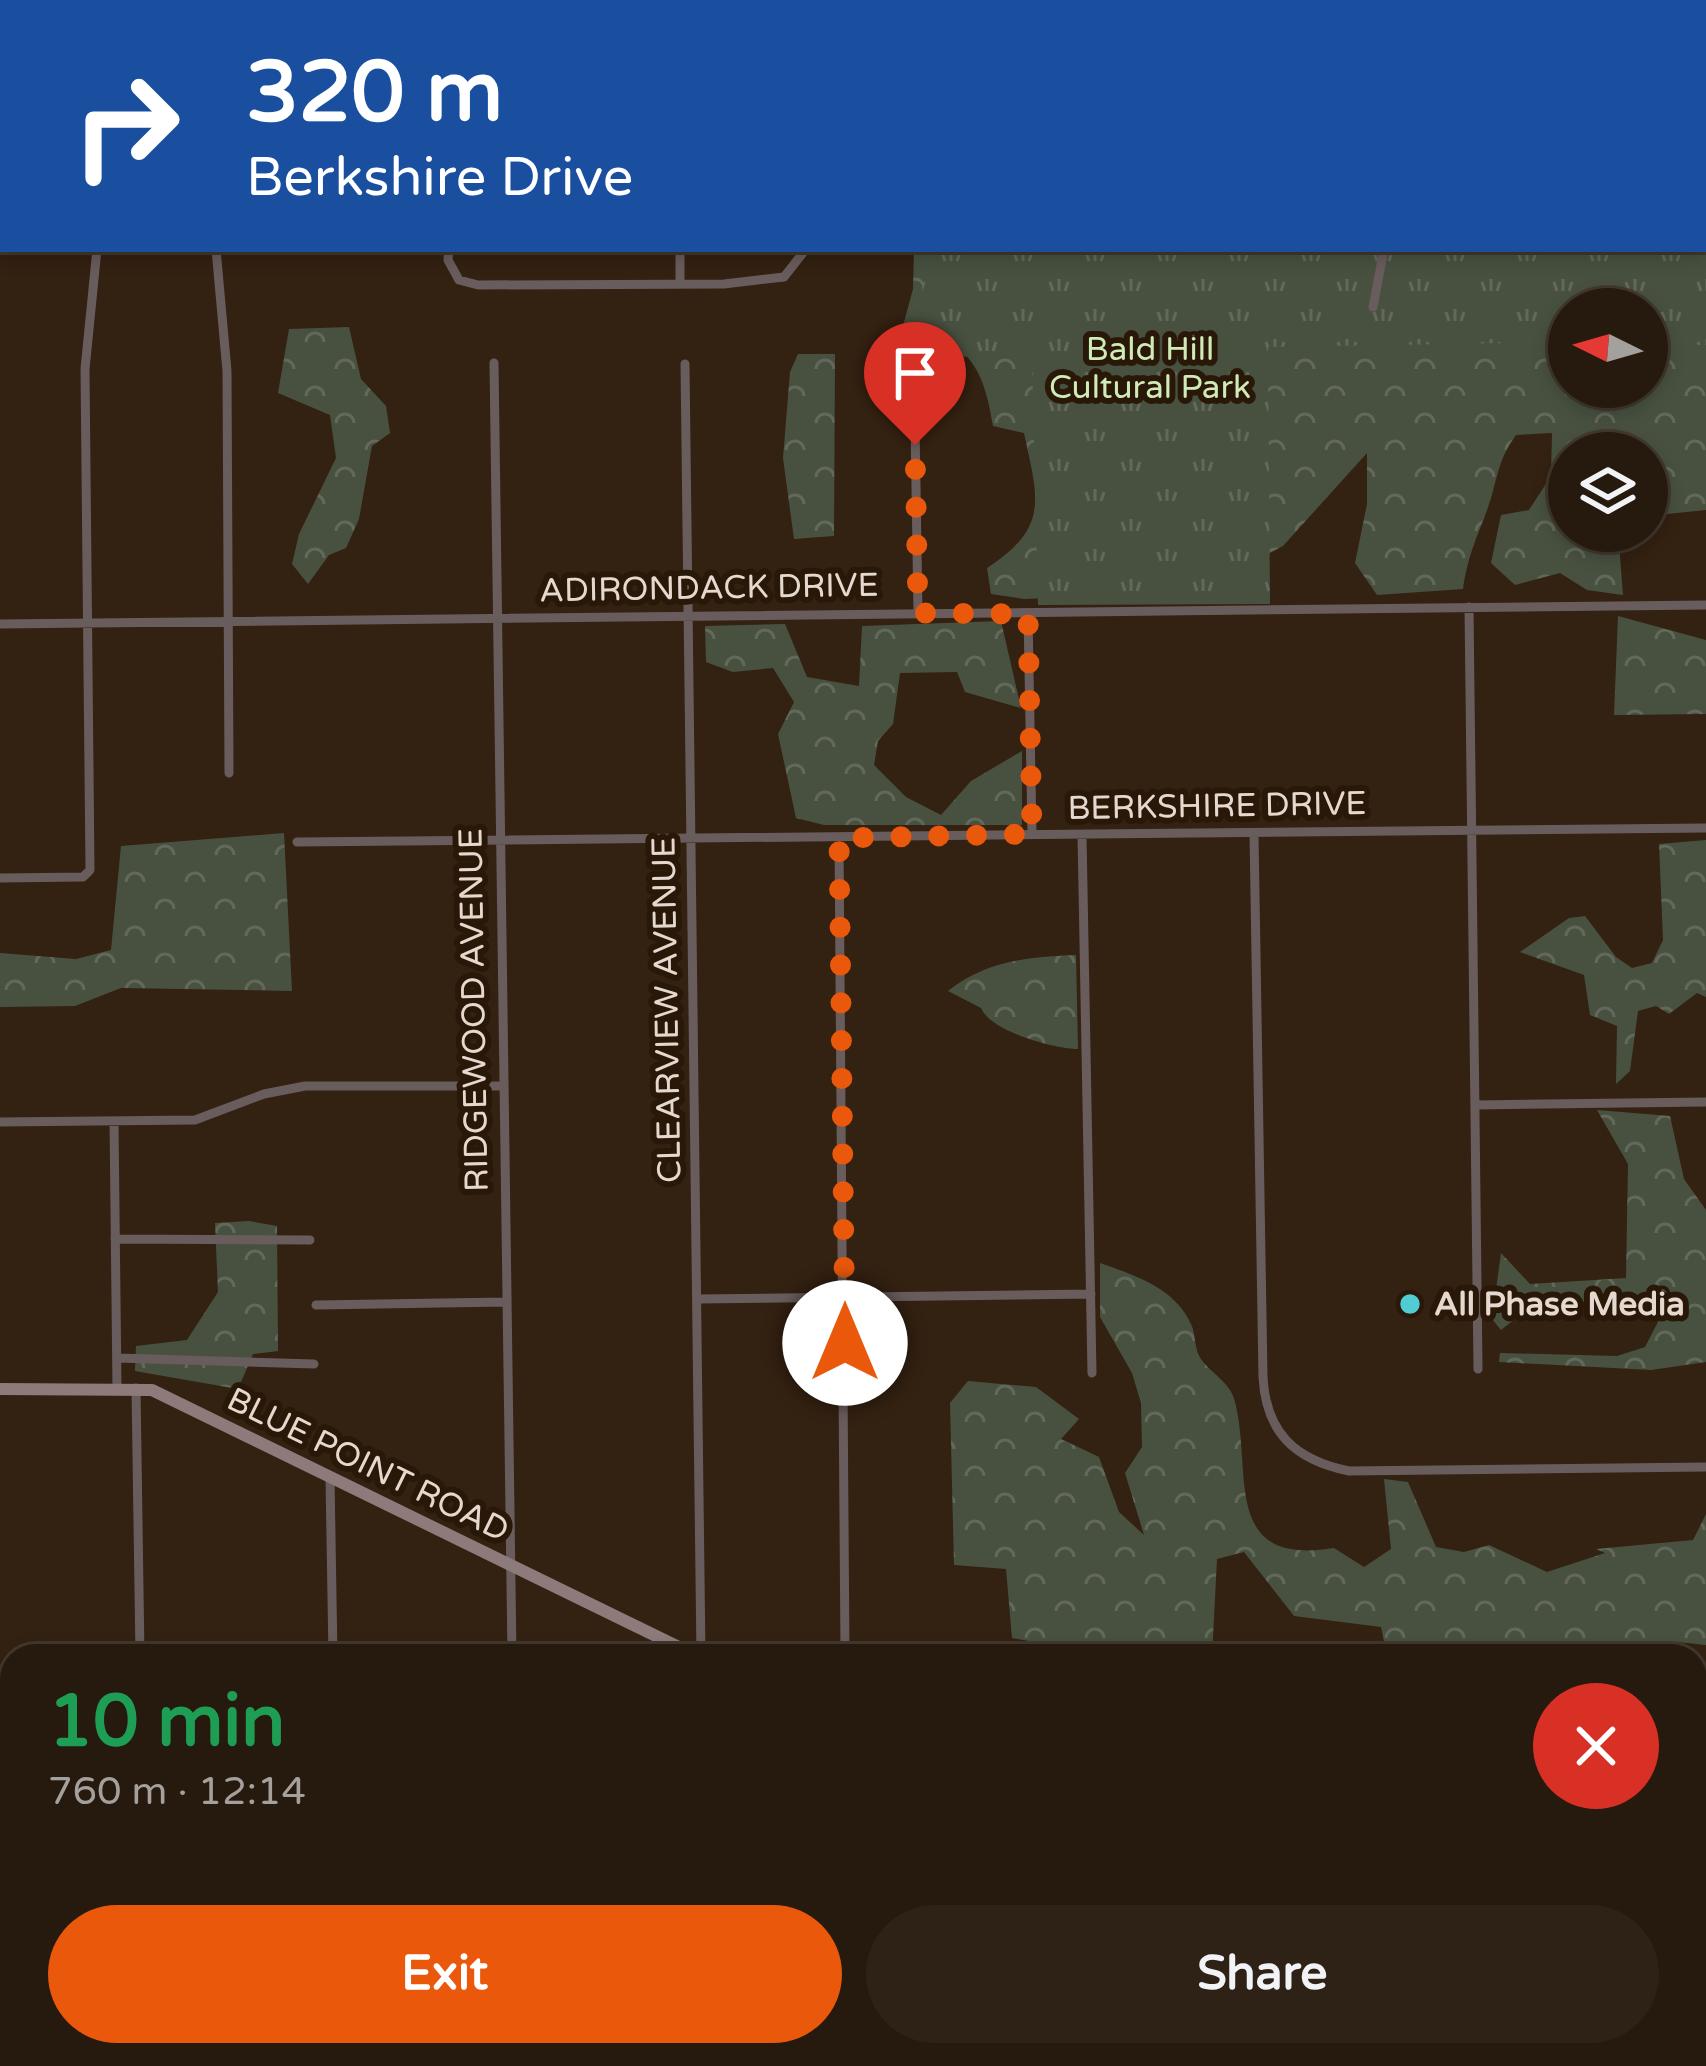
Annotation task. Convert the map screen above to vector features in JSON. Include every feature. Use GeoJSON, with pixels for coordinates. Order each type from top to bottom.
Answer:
{"type":"FeatureCollection","features":[{"type":"Feature","properties":{"kind":"street"},"geometry":{"type":"LineString","coordinates":[[0,878],[83,877],[90,870],[85,369],[97,252]]}},
{"type":"Feature","properties":{"kind":"street"},"geometry":{"type":"LineString","coordinates":[[217,252],[227,370],[229,773]]}},
{"type":"Feature","properties":{"kind":"street"},"geometry":{"type":"LineString","coordinates":[[449,252],[459,280],[478,285],[784,277],[804,252]]}},
{"type":"Feature","properties":{"kind":"street"},"geometry":{"type":"LineString","coordinates":[[680,252],[680,283]]}},
{"type":"Feature","properties":{"kind":"street"},"geometry":{"type":"LineString","coordinates":[[1373,307],[1383,252]]}},
{"type":"Feature","properties":{"kind":"street"},"geometry":{"type":"LineString","coordinates":[[914,361],[918,613]]}},
{"type":"Feature","properties":{"kind":"street","name":"RIDGEWOOD AVENUE"},"geometry":{"type":"LineString","coordinates":[[494,363],[512,1644]]}},
{"type":"Feature","properties":{"kind":"street","name":"CLEARVIEW AVENUE"},"geometry":{"type":"LineString","coordinates":[[686,364],[699,1644]]}},
{"type":"Feature","properties":{"kind":"street","name":"ADIRONDACK DRIVE"},"geometry":{"type":"LineString","coordinates":[[0,624],[1706,604]]}},
{"type":"Feature","properties":{"kind":"street"},"geometry":{"type":"LineString","coordinates":[[1469,608],[1478,1369]]}},
{"type":"Feature","properties":{"kind":"street"},"geometry":{"type":"LineString","coordinates":[[1028,614],[1032,834]]}},
{"type":"Feature","properties":{"kind":"street","name":"BERKSHIRE DRIVE"},"geometry":{"type":"LineString","coordinates":[[297,842],[1706,828]]}},
{"type":"Feature","properties":{"kind":"street"},"geometry":{"type":"LineString","coordinates":[[1254,834],[1263,1377],[1264,1401],[1276,1431],[1303,1456],[1349,1471],[1706,1467]]}},
{"type":"Feature","properties":{"kind":"street"},"geometry":{"type":"LineString","coordinates":[[1082,835],[1092,1373]]}},
{"type":"Feature","properties":{"kind":"street"},"geometry":{"type":"LineString","coordinates":[[839,838],[845,1644]]}},
{"type":"Feature","properties":{"kind":"street"},"geometry":{"type":"LineString","coordinates":[[0,1122],[195,1120],[264,1094],[305,1086],[502,1086]]}},
{"type":"Feature","properties":{"kind":"street"},"geometry":{"type":"LineString","coordinates":[[1476,1105],[1706,1102]]}},
{"type":"Feature","properties":{"kind":"street"},"geometry":{"type":"LineString","coordinates":[[115,1121],[117,1389]]}},
{"type":"Feature","properties":{"kind":"street"},"geometry":{"type":"LineString","coordinates":[[115,1239],[310,1240]]}},
{"type":"Feature","properties":{"kind":"street"},"geometry":{"type":"LineString","coordinates":[[699,1299],[1091,1294]]}},
{"type":"Feature","properties":{"kind":"street"},"geometry":{"type":"LineString","coordinates":[[316,1305],[505,1301]]}},
{"type":"Feature","properties":{"kind":"street"},"geometry":{"type":"LineString","coordinates":[[118,1358],[314,1364]]}},
{"type":"Feature","properties":{"kind":"street","name":"BLUE POINT ROAD"},"geometry":{"type":"LineString","coordinates":[[0,1388],[152,1390],[674,1644]]}},
{"type":"Feature","properties":{"kind":"street"},"geometry":{"type":"LineString","coordinates":[[136,1388],[140,1644]]}},
{"type":"Feature","properties":{"kind":"street"},"geometry":{"type":"LineString","coordinates":[[330,1478],[333,1644]]}},
{"type":"Feature","properties":{"kind":"green space","name":"Bald Hill Cultural Park"},"geometry":{"type":"Polygon","coordinates":[[[914,252],[1706,252],[1706,510],[1668,514],[1668,432],[1516,435],[1500,466],[1463,589],[1377,595],[1355,563],[1367,504],[1367,453],[1283,546],[1198,591],[1024,599],[991,594],[987,568],[1021,539],[1034,510],[1024,433],[993,426],[973,364],[952,343],[921,325],[901,333],[913,289],[914,252]]]}},
{"type":"Feature","properties":{"kind":"green space","name":"Bald Hill Cultural Park"},"geometry":{"type":"Polygon","coordinates":[[[922,252],[1706,252],[1706,345],[1668,344],[1668,288],[1548,288],[1548,342],[1268,347],[1270,604],[1038,605],[1032,356],[923,357],[922,252]]]}},
{"type":"Feature","properties":{"kind":"green space"},"geometry":{"type":"Polygon","coordinates":[[[349,327],[361,379],[386,406],[390,433],[372,446],[359,519],[346,548],[329,555],[308,584],[292,564],[299,534],[336,458],[330,415],[278,393],[289,329],[349,327]]]}},
{"type":"Feature","properties":{"kind":"green space"},"geometry":{"type":"Polygon","coordinates":[[[798,354],[835,354],[834,536],[794,539],[783,458],[790,372],[798,354]]]}},
{"type":"Feature","properties":{"kind":"green space","name":"Bald Hill Cultural Park"},"geometry":{"type":"Polygon","coordinates":[[[1548,481],[1548,552],[1620,552],[1623,595],[1587,590],[1560,573],[1515,585],[1491,563],[1501,515],[1529,510],[1548,481]]]}},
{"type":"Feature","properties":{"kind":"green space"},"geometry":{"type":"Polygon","coordinates":[[[1618,616],[1706,640],[1706,714],[1614,715],[1618,616]]]}},
{"type":"Feature","properties":{"kind":"green space"},"geometry":{"type":"Polygon","coordinates":[[[1001,621],[1021,708],[965,692],[957,672],[900,673],[893,724],[878,741],[874,765],[906,797],[941,815],[971,781],[1022,751],[1022,825],[824,825],[796,818],[778,734],[794,702],[773,668],[733,672],[706,662],[705,626],[785,624],[807,677],[859,686],[862,626],[1001,621]]]}},
{"type":"Feature","properties":{"kind":"green space"},"geometry":{"type":"Polygon","coordinates":[[[284,833],[292,991],[121,988],[75,1006],[0,1007],[0,953],[76,959],[111,950],[121,846],[284,833]]]}},
{"type":"Feature","properties":{"kind":"green space"},"geometry":{"type":"Polygon","coordinates":[[[1706,840],[1706,997],[1697,993],[1669,1014],[1656,1006],[1638,1011],[1630,1071],[1616,1084],[1617,1026],[1590,1015],[1584,975],[1520,952],[1569,918],[1585,916],[1616,957],[1632,968],[1652,963],[1663,940],[1659,844],[1706,840]]]}},
{"type":"Feature","properties":{"kind":"green space"},"geometry":{"type":"Polygon","coordinates":[[[1076,955],[1078,1049],[1009,1031],[981,1008],[948,991],[993,967],[1076,955]]]}},
{"type":"Feature","properties":{"kind":"green space"},"geometry":{"type":"Polygon","coordinates":[[[1597,1110],[1670,1116],[1684,1179],[1706,1210],[1706,1362],[1651,1370],[1499,1362],[1500,1353],[1617,1356],[1645,1347],[1661,1316],[1642,1302],[1537,1302],[1501,1330],[1492,1319],[1501,1253],[1530,1284],[1626,1278],[1628,1164],[1597,1110]]]}},
{"type":"Feature","properties":{"kind":"green space"},"geometry":{"type":"Polygon","coordinates":[[[249,1221],[277,1226],[278,1351],[253,1354],[238,1389],[135,1371],[136,1346],[187,1340],[218,1292],[215,1223],[249,1221]]]}},
{"type":"Feature","properties":{"kind":"green space"},"geometry":{"type":"Polygon","coordinates":[[[1100,1263],[1152,1284],[1184,1312],[1199,1355],[1233,1395],[1248,1508],[1257,1529],[1273,1543],[1298,1550],[1334,1548],[1364,1567],[1391,1549],[1384,1479],[1408,1482],[1436,1547],[1464,1552],[1489,1545],[1547,1572],[1605,1553],[1596,1549],[1693,1540],[1706,1514],[1706,1644],[1385,1644],[1381,1627],[1294,1616],[1244,1552],[1217,1559],[1213,1644],[1047,1644],[1012,1638],[1006,1569],[954,1565],[950,1403],[968,1381],[1036,1387],[1079,1419],[1061,1439],[1099,1457],[1119,1512],[1144,1535],[1125,1473],[1142,1447],[1141,1403],[1132,1373],[1100,1317],[1100,1263]]]}},
{"type":"Feature","properties":{"kind":"place","name":"All Phase Media"},"geometry":{"type":"Point","coordinates":[1410,1304]}},
{"type":"Feature","properties":{"kind":"route"},"geometry":{"type":"LineString","coordinates":[[845,1343],[839,838],[1032,834],[1028,614],[918,613],[915,445]]}}]}
